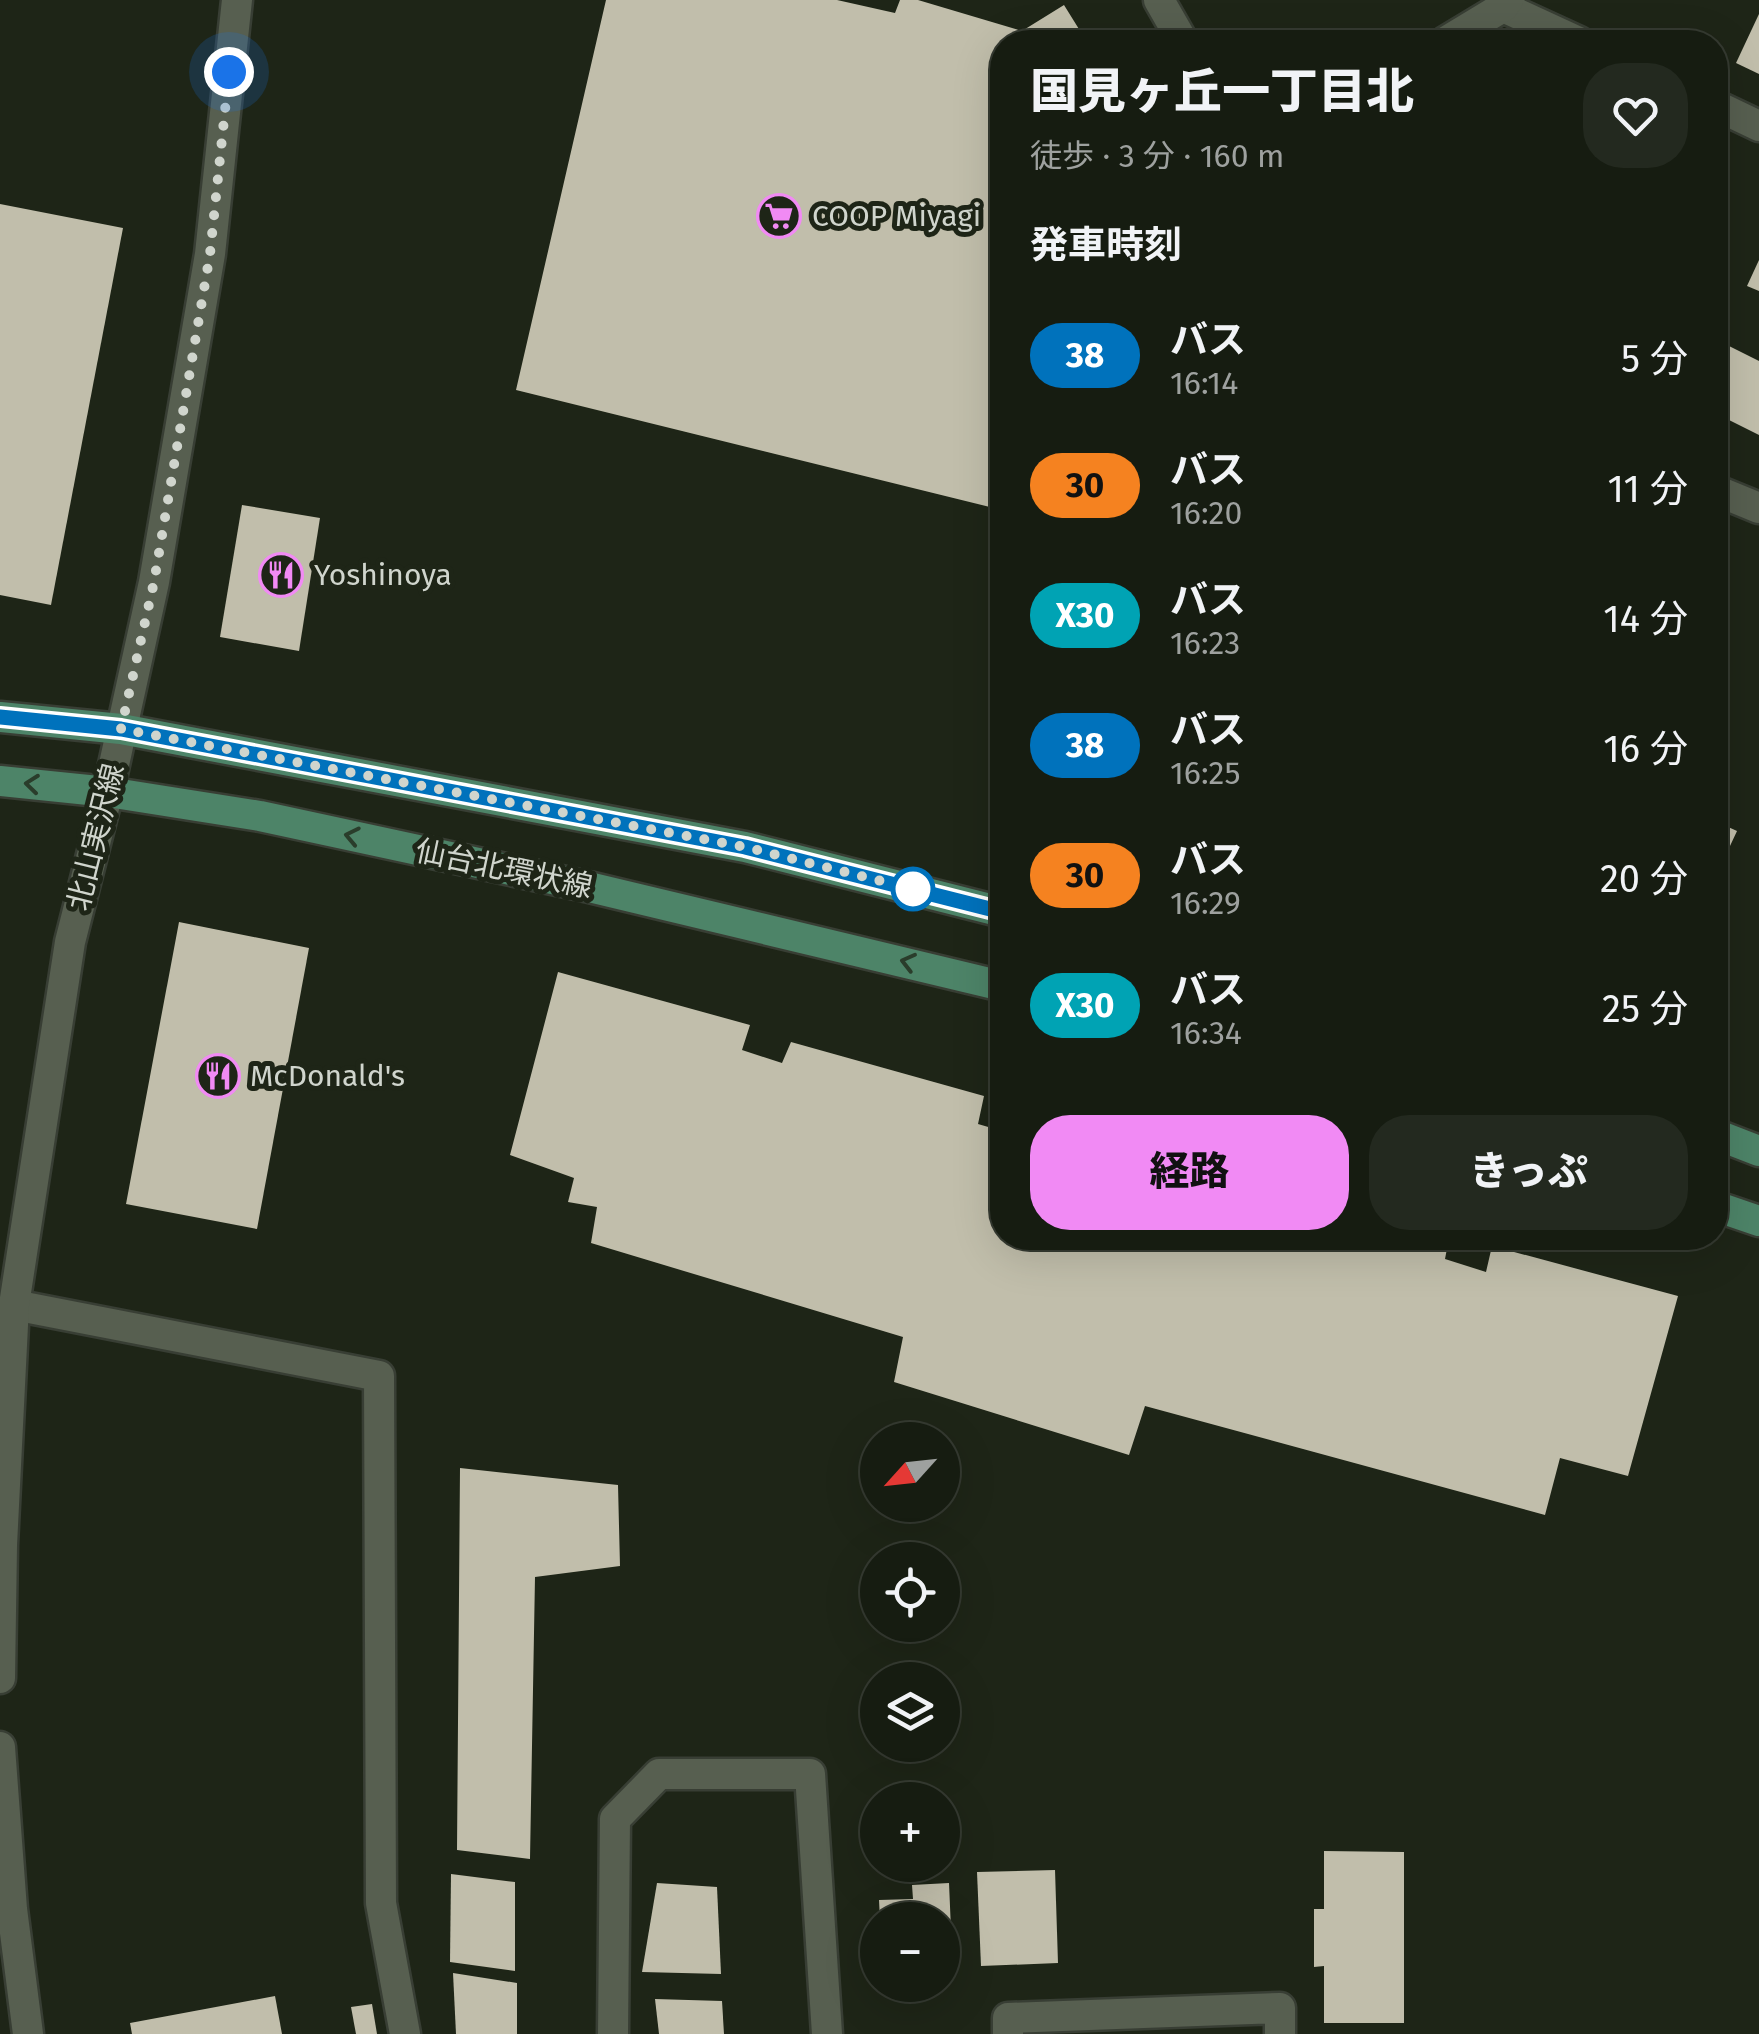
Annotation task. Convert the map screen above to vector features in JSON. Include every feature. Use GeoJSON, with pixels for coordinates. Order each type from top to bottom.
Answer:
{"type":"FeatureCollection","features":[{"type":"Feature","properties":{"kind":"main road"},"geometry":{"type":"LineString","coordinates":[[0,716],[121,729],[745,847],[990,909]]}},
{"type":"Feature","properties":{"kind":"main road","name":"仙台北環状線"},"geometry":{"type":"LineString","coordinates":[[0,781],[108,792],[260,816],[551,879],[990,983]]}},
{"type":"Feature","properties":{"kind":"main road"},"geometry":{"type":"LineString","coordinates":[[1728,1139],[1759,1151]]}},
{"type":"Feature","properties":{"kind":"main road"},"geometry":{"type":"LineString","coordinates":[[1728,1210],[1759,1221]]}},
{"type":"Feature","properties":{"kind":"street","name":"北山実沢線"},"geometry":{"type":"LineString","coordinates":[[0,1678],[2,1545],[14,1306],[70,942],[154,582],[210,254],[237,0]]}},
{"type":"Feature","properties":{"kind":"street"},"geometry":{"type":"LineString","coordinates":[[1158,0],[1176,30]]}},
{"type":"Feature","properties":{"kind":"street"},"geometry":{"type":"LineString","coordinates":[[1465,30],[1505,4],[1556,30]]}},
{"type":"Feature","properties":{"kind":"street"},"geometry":{"type":"LineString","coordinates":[[1728,111],[1759,126]]}},
{"type":"Feature","properties":{"kind":"street"},"geometry":{"type":"LineString","coordinates":[[1728,495],[1759,508]]}},
{"type":"Feature","properties":{"kind":"street"},"geometry":{"type":"LineString","coordinates":[[14,1306],[379,1376],[381,1903],[405,2034]]}},
{"type":"Feature","properties":{"kind":"street"},"geometry":{"type":"LineString","coordinates":[[0,1747],[12,1909],[28,2034]]}},
{"type":"Feature","properties":{"kind":"street"},"geometry":{"type":"LineString","coordinates":[[613,2034],[615,1819],[659,1774],[810,1774],[827,2034]]}},
{"type":"Feature","properties":{"kind":"street"},"geometry":{"type":"LineString","coordinates":[[1008,2034],[1008,2018],[1280,2008],[1280,2034]]}},
{"type":"Feature","properties":{"kind":"building","name":"COOP Miyagi"},"geometry":{"type":"Polygon","coordinates":[[[606,0],[837,0],[895,13],[900,0],[918,0],[1019,30],[990,30],[990,507],[516,390],[606,0]]]}},
{"type":"Feature","properties":{"kind":"building","name":"COOP Miyagi"},"geometry":{"type":"Polygon","coordinates":[[[1064,5],[1080,30],[1024,30],[1064,5]]]}},
{"type":"Feature","properties":{"kind":"building"},"geometry":{"type":"Polygon","coordinates":[[[1759,14],[1759,74],[1736,63],[1759,14]]]}},
{"type":"Feature","properties":{"kind":"building"},"geometry":{"type":"Polygon","coordinates":[[[0,204],[123,228],[51,605],[0,595],[0,204]]]}},
{"type":"Feature","properties":{"kind":"building"},"geometry":{"type":"Polygon","coordinates":[[[1759,260],[1759,291],[1747,286],[1759,260]]]}},
{"type":"Feature","properties":{"kind":"building"},"geometry":{"type":"Polygon","coordinates":[[[1728,346],[1759,361],[1759,435],[1728,420],[1728,346]]]}},
{"type":"Feature","properties":{"kind":"building"},"geometry":{"type":"Polygon","coordinates":[[[242,505],[320,518],[299,651],[220,637],[242,505]]]}},
{"type":"Feature","properties":{"kind":"building"},"geometry":{"type":"Polygon","coordinates":[[[1728,827],[1737,831],[1728,850],[1728,827]]]}},
{"type":"Feature","properties":{"kind":"building","name":"McDonald's"},"geometry":{"type":"Polygon","coordinates":[[[179,922],[309,948],[257,1229],[126,1204],[179,922]]]}},
{"type":"Feature","properties":{"kind":"building"},"geometry":{"type":"Polygon","coordinates":[[[558,972],[750,1025],[742,1050],[782,1063],[791,1042],[984,1096],[978,1124],[990,1128],[990,1250],[1447,1250],[1445,1259],[1486,1272],[1491,1250],[1507,1250],[1678,1296],[1628,1476],[1560,1458],[1545,1515],[1145,1406],[1129,1455],[894,1382],[903,1337],[591,1243],[597,1207],[568,1202],[574,1178],[510,1155],[558,972]]]}},
{"type":"Feature","properties":{"kind":"building"},"geometry":{"type":"Polygon","coordinates":[[[460,1468],[618,1485],[620,1566],[535,1577],[530,1859],[457,1850],[460,1468]]]}},
{"type":"Feature","properties":{"kind":"building"},"geometry":{"type":"Polygon","coordinates":[[[1324,1851],[1404,1852],[1404,2023],[1324,2023],[1324,1966],[1314,1967],[1314,1909],[1324,1909],[1324,1851]]]}},
{"type":"Feature","properties":{"kind":"building"},"geometry":{"type":"Polygon","coordinates":[[[1055,1870],[1058,1963],[981,1966],[977,1872],[1055,1870]]]}},
{"type":"Feature","properties":{"kind":"building"},"geometry":{"type":"Polygon","coordinates":[[[451,1874],[515,1882],[515,1971],[450,1962],[451,1874]]]}},
{"type":"Feature","properties":{"kind":"building"},"geometry":{"type":"Polygon","coordinates":[[[657,1883],[717,1887],[721,1974],[642,1972],[657,1883]]]}},
{"type":"Feature","properties":{"kind":"building"},"geometry":{"type":"Polygon","coordinates":[[[949,1883],[950,1902],[879,1902],[913,1899],[912,1885],[949,1883]]]}},
{"type":"Feature","properties":{"kind":"building"},"geometry":{"type":"Polygon","coordinates":[[[453,1973],[517,1983],[517,2034],[456,2034],[453,1973]]]}},
{"type":"Feature","properties":{"kind":"building"},"geometry":{"type":"Polygon","coordinates":[[[275,1996],[282,2034],[132,2034],[130,2023],[275,1996]]]}},
{"type":"Feature","properties":{"kind":"building"},"geometry":{"type":"Polygon","coordinates":[[[655,1999],[722,2001],[724,2034],[659,2034],[655,1999]]]}},
{"type":"Feature","properties":{"kind":"building"},"geometry":{"type":"Polygon","coordinates":[[[372,2004],[377,2034],[356,2034],[351,2007],[372,2004]]]}},
{"type":"Feature","properties":{"kind":"bus line","name":"38"},"geometry":{"type":"LineString","coordinates":[[0,717],[121,729],[745,847],[990,909]]}},
{"type":"Feature","properties":{"kind":"place","name":"COOP Miyagi"},"geometry":{"type":"Point","coordinates":[779,216]}},
{"type":"Feature","properties":{"kind":"place","name":"Yoshinoya"},"geometry":{"type":"Point","coordinates":[281,575]}},
{"type":"Feature","properties":{"kind":"place","name":"McDonald's"},"geometry":{"type":"Point","coordinates":[218,1076]}},
{"type":"Feature","properties":{"kind":"route"},"geometry":{"type":"LineString","coordinates":[[229,72],[210,254],[154,582],[121,729],[745,847],[913,889]]}}]}
